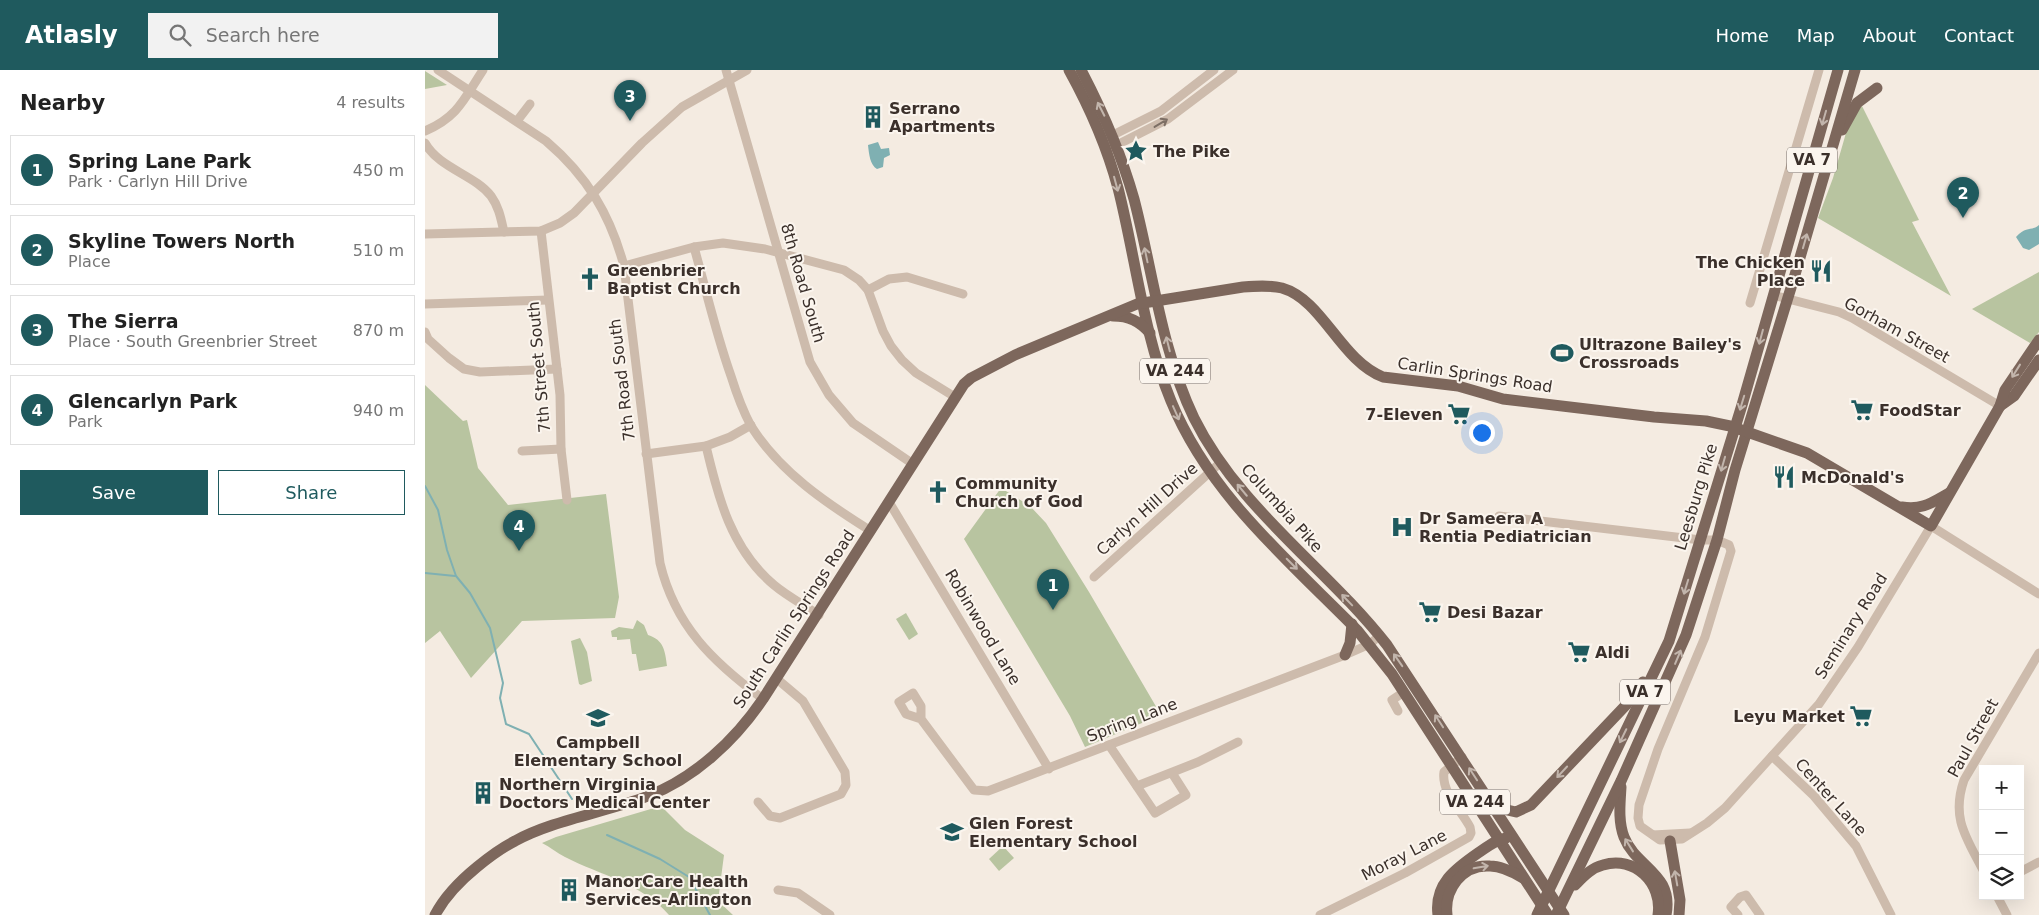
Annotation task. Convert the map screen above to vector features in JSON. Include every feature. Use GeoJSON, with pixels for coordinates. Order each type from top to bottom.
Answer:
{"type":"FeatureCollection","features":[{"type":"Feature","properties":{"kind":"main road","name":"Columbia Pike"},"geometry":{"type":"LineString","coordinates":[[1069,70],[1090,110],[1116,182],[1150,333],[1161,373],[1173,406],[1186,433],[1209,473],[1240,510],[1370,644],[1404,692],[1548,915]]}},
{"type":"Feature","properties":{"kind":"main road","name":"Columbia Pike"},"geometry":{"type":"LineString","coordinates":[[1081,70],[1115,140],[1136,209],[1178,381],[1195,420],[1239,487],[1380,636],[1408,674],[1564,915]]}},
{"type":"Feature","properties":{"kind":"main road","name":"Leesburg Pike"},"geometry":{"type":"LineString","coordinates":[[1537,915],[1669,640],[1735,427],[1839,70]]}},
{"type":"Feature","properties":{"kind":"main road","name":"Leesburg Pike"},"geometry":{"type":"LineString","coordinates":[[1557,915],[1621,781],[1687,635],[1717,540],[1855,70]]}},
{"type":"Feature","properties":{"kind":"main road"},"geometry":{"type":"LineString","coordinates":[[1831,152],[1857,103],[1877,88]]}},
{"type":"Feature","properties":{"kind":"main road","name":"Carlin Springs Road"},"geometry":{"type":"LineString","coordinates":[[1033,348],[1143,302],[1260,286],[1282,288],[1300,297],[1361,364],[1374,373],[1383,376],[1458,386],[1503,399],[1654,417],[1706,421],[1735,427],[1807,453],[1931,526]]}},
{"type":"Feature","properties":{"kind":"main road"},"geometry":{"type":"LineString","coordinates":[[1108,316],[1131,318],[1150,333]]}},
{"type":"Feature","properties":{"kind":"main road","name":"Seminary Road"},"geometry":{"type":"LineString","coordinates":[[1931,526],[2001,406],[2005,390],[2039,340]]}},
{"type":"Feature","properties":{"kind":"main road","name":"South Carlin Springs Road"},"geometry":{"type":"LineString","coordinates":[[435,915],[461,880],[497,851],[535,832],[649,796],[696,769],[738,731],[777,679],[819,615],[964,384],[996,363],[1033,348]]}},
{"type":"Feature","properties":{"kind":"main road","name":"Seminary Road"},"geometry":{"type":"LineString","coordinates":[[2001,406],[2014,396],[2039,360]]}},
{"type":"Feature","properties":{"kind":"main road"},"geometry":{"type":"LineString","coordinates":[[1898,506],[1925,507],[1951,492]]}},
{"type":"Feature","properties":{"kind":"main road"},"geometry":{"type":"LineString","coordinates":[[1345,655],[1351,643],[1352,624]]}},
{"type":"Feature","properties":{"kind":"main road"},"geometry":{"type":"LineString","coordinates":[[1494,807],[1516,812],[1531,805],[1626,705],[1641,686],[1669,640]]}},
{"type":"Feature","properties":{"kind":"main road"},"geometry":{"type":"LineString","coordinates":[[1621,781],[1620,820],[1625,838],[1632,850],[1656,874],[1661,882],[1667,901],[1666,915]]}},
{"type":"Feature","properties":{"kind":"main road"},"geometry":{"type":"LineString","coordinates":[[1438,915],[1440,893],[1450,874],[1499,840],[1507,838],[1515,840]]}},
{"type":"Feature","properties":{"kind":"main road"},"geometry":{"type":"LineString","coordinates":[[1670,841],[1680,900],[1679,915]]}},
{"type":"Feature","properties":{"kind":"main road"},"geometry":{"type":"LineString","coordinates":[[1567,894],[1583,877],[1596,867],[1613,863],[1628,864],[1642,872],[1653,884],[1658,900],[1658,915]]}},
{"type":"Feature","properties":{"kind":"main road"},"geometry":{"type":"LineString","coordinates":[[1447,915],[1446,907],[1450,890],[1459,877],[1467,871],[1478,866],[1492,866],[1510,871],[1525,879]]}},
{"type":"Feature","properties":{"kind":"street","name":"7th Road South"},"geometry":{"type":"LineString","coordinates":[[438,70],[517,121],[559,152],[593,193],[606,214],[617,242],[623,266],[660,563],[671,600],[684,624],[699,642],[763,699]]}},
{"type":"Feature","properties":{"kind":"street"},"geometry":{"type":"LineString","coordinates":[[425,131],[442,124],[455,113],[483,70]]}},
{"type":"Feature","properties":{"kind":"street","name":"8th Road South"},"geometry":{"type":"LineString","coordinates":[[726,70],[777,253],[810,362],[829,396],[853,423],[913,464]]}},
{"type":"Feature","properties":{"kind":"street"},"geometry":{"type":"LineString","coordinates":[[425,234],[541,231],[560,223],[574,213],[643,143],[682,107],[747,70]]}},
{"type":"Feature","properties":{"kind":"street"},"geometry":{"type":"LineString","coordinates":[[1104,145],[1161,111],[1213,70]]}},
{"type":"Feature","properties":{"kind":"street"},"geometry":{"type":"LineString","coordinates":[[1115,140],[1148,131],[1168,119],[1233,70]]}},
{"type":"Feature","properties":{"kind":"street"},"geometry":{"type":"LineString","coordinates":[[1750,303],[1819,70]]}},
{"type":"Feature","properties":{"kind":"street"},"geometry":{"type":"LineString","coordinates":[[517,121],[530,104]]}},
{"type":"Feature","properties":{"kind":"street"},"geometry":{"type":"LineString","coordinates":[[425,143],[431,154],[490,195],[500,212],[504,232]]}},
{"type":"Feature","properties":{"kind":"street","name":"7th Street South"},"geometry":{"type":"LineString","coordinates":[[541,231],[557,369],[562,424],[561,449],[567,500]]}},
{"type":"Feature","properties":{"kind":"street"},"geometry":{"type":"LineString","coordinates":[[623,266],[695,247],[723,243],[777,253],[844,270],[859,280],[868,290],[883,331],[891,346],[902,360],[916,373],[955,397]]}},
{"type":"Feature","properties":{"kind":"street"},"geometry":{"type":"LineString","coordinates":[[695,247],[725,359],[735,389],[751,425],[787,469],[809,490],[871,531]]}},
{"type":"Feature","properties":{"kind":"street"},"geometry":{"type":"LineString","coordinates":[[868,290],[889,278],[907,278],[963,294]]}},
{"type":"Feature","properties":{"kind":"street","name":"Gorham Street"},"geometry":{"type":"LineString","coordinates":[[1773,295],[1839,312],[1852,318],[2001,406]]}},
{"type":"Feature","properties":{"kind":"street"},"geometry":{"type":"LineString","coordinates":[[425,304],[548,300]]}},
{"type":"Feature","properties":{"kind":"street"},"geometry":{"type":"LineString","coordinates":[[425,332],[428,339],[464,369],[480,372],[557,369]]}},
{"type":"Feature","properties":{"kind":"street"},"geometry":{"type":"LineString","coordinates":[[646,454],[707,446],[730,437],[751,425]]}},
{"type":"Feature","properties":{"kind":"street"},"geometry":{"type":"LineString","coordinates":[[707,446],[715,486],[727,521],[744,552],[773,584],[819,615]]}},
{"type":"Feature","properties":{"kind":"street"},"geometry":{"type":"LineString","coordinates":[[522,452],[561,449]]}},
{"type":"Feature","properties":{"kind":"street","name":"Carlyn Hill Drive"},"geometry":{"type":"LineString","coordinates":[[1094,577],[1221,462]]}},
{"type":"Feature","properties":{"kind":"street","name":"Robinwood Lane"},"geometry":{"type":"LineString","coordinates":[[889,502],[1049,768]]}},
{"type":"Feature","properties":{"kind":"street"},"geometry":{"type":"LineString","coordinates":[[1499,516],[1701,540],[1717,540],[1729,545],[1731,551],[1705,637],[1658,749],[1639,805],[1639,822],[1643,830],[1661,840],[1670,841]]}},
{"type":"Feature","properties":{"kind":"street"},"geometry":{"type":"LineString","coordinates":[[1931,526],[2039,594]]}},
{"type":"Feature","properties":{"kind":"street","name":"Seminary Road"},"geometry":{"type":"LineString","coordinates":[[1670,841],[1681,839],[1691,833],[1725,808],[1829,692],[1866,635],[1931,526]]}},
{"type":"Feature","properties":{"kind":"street","name":"Spring Lane"},"geometry":{"type":"LineString","coordinates":[[921,719],[974,790],[981,792],[995,789],[1345,655],[1370,644],[1380,636]]}},
{"type":"Feature","properties":{"kind":"street","name":"Paul Street"},"geometry":{"type":"LineString","coordinates":[[1979,862],[1960,822],[1958,812],[1960,792],[1964,780],[2039,653]]}},
{"type":"Feature","properties":{"kind":"street"},"geometry":{"type":"LineString","coordinates":[[758,802],[770,816],[780,818],[841,794],[846,785],[845,772],[803,701],[777,679]]}},
{"type":"Feature","properties":{"kind":"street"},"geometry":{"type":"LineString","coordinates":[[1398,711],[1392,700],[1404,692]]}},
{"type":"Feature","properties":{"kind":"street"},"geometry":{"type":"LineString","coordinates":[[1137,786],[1217,754],[1238,742]]}},
{"type":"Feature","properties":{"kind":"street"},"geometry":{"type":"LineString","coordinates":[[1109,745],[1155,813],[1186,795],[1173,773]]}},
{"type":"Feature","properties":{"kind":"street","name":"Center Lane"},"geometry":{"type":"LineString","coordinates":[[1772,756],[1814,796],[1856,846],[1891,915]]}},
{"type":"Feature","properties":{"kind":"street"},"geometry":{"type":"LineString","coordinates":[[1451,765],[1462,757]]}},
{"type":"Feature","properties":{"kind":"street","name":"Moray Lane"},"geometry":{"type":"LineString","coordinates":[[1320,915],[1405,873],[1469,838],[1471,831],[1469,824],[1445,786],[1443,774],[1451,765]]}},
{"type":"Feature","properties":{"kind":"street"},"geometry":{"type":"LineString","coordinates":[[1653,835],[1691,833]]}},
{"type":"Feature","properties":{"kind":"street"},"geometry":{"type":"LineString","coordinates":[[2024,870],[2039,862]]}},
{"type":"Feature","properties":{"kind":"street"},"geometry":{"type":"LineString","coordinates":[[778,890],[798,893],[830,915]]}},
{"type":"Feature","properties":{"kind":"street"},"geometry":{"type":"LineString","coordinates":[[1737,915],[1731,907],[1746,895],[1760,915]]}},
{"type":"Feature","properties":{"kind":"street"},"geometry":{"type":"LineString","coordinates":[[1999,900],[2007,915]]}},
{"type":"Feature","properties":{"kind":"green space"},"geometry":{"type":"Polygon","coordinates":[[[425,71],[447,85],[425,89],[425,71]]]}},
{"type":"Feature","properties":{"kind":"green space"},"geometry":{"type":"Polygon","coordinates":[[[1861,104],[1919,220],[1912,222],[1951,296],[1818,218],[1833,178],[1848,126],[1861,104]]]}},
{"type":"Feature","properties":{"kind":"green space"},"geometry":{"type":"Polygon","coordinates":[[[2039,272],[2039,332],[2030,343],[1972,309],[2039,272]]]}},
{"type":"Feature","properties":{"kind":"green space"},"geometry":{"type":"Polygon","coordinates":[[[425,385],[463,421],[467,420],[478,468],[508,505],[606,494],[619,597],[615,618],[522,621],[471,678],[440,631],[425,643],[425,385]]]}},
{"type":"Feature","properties":{"kind":"green space"},"geometry":{"type":"Polygon","coordinates":[[[1001,488],[1030,506],[1046,523],[1161,715],[1085,747],[1070,716],[964,539],[1001,488]]]}},
{"type":"Feature","properties":{"kind":"green space"},"geometry":{"type":"Polygon","coordinates":[[[906,613],[918,634],[909,640],[896,619],[906,613]]]}},
{"type":"Feature","properties":{"kind":"green space"},"geometry":{"type":"Polygon","coordinates":[[[637,620],[644,625],[648,635],[661,643],[667,666],[639,671],[636,654],[632,654],[630,639],[617,640],[617,637],[612,637],[611,631],[619,627],[633,629],[637,620]]]}},
{"type":"Feature","properties":{"kind":"green space"},"geometry":{"type":"Polygon","coordinates":[[[580,638],[587,652],[592,681],[581,685],[579,684],[571,641],[580,638]]]}},
{"type":"Feature","properties":{"kind":"green space"},"geometry":{"type":"Polygon","coordinates":[[[661,806],[685,830],[724,855],[718,901],[733,915],[669,915],[647,895],[565,857],[542,843],[556,837],[661,806]]]}},
{"type":"Feature","properties":{"kind":"green space"},"geometry":{"type":"Polygon","coordinates":[[[1003,846],[1014,858],[999,871],[989,859],[1003,846]]]}},
{"type":"Feature","properties":{"kind":"water"},"geometry":{"type":"Polygon","coordinates":[[[878,142],[881,149],[889,148],[890,155],[884,158],[883,167],[877,169],[871,162],[868,145],[878,142]]]}},
{"type":"Feature","properties":{"kind":"water"},"geometry":{"type":"Polygon","coordinates":[[[2039,225],[2039,244],[2029,250],[2023,248],[2016,237],[2023,231],[2039,225]]]}},
{"type":"Feature","properties":{"kind":"waterway"},"geometry":{"type":"LineString","coordinates":[[425,486],[438,510],[447,550],[456,576],[470,593],[490,628],[503,683],[500,698],[506,724],[529,734],[572,799]]}},
{"type":"Feature","properties":{"kind":"waterway"},"geometry":{"type":"LineString","coordinates":[[425,573],[455,576]]}},
{"type":"Feature","properties":{"kind":"waterway"},"geometry":{"type":"LineString","coordinates":[[607,835],[660,859],[689,877],[710,915]]}},
{"type":"Feature","properties":{"kind":"place","name":"Serrano Apartments"},"geometry":{"type":"Point","coordinates":[873,117]}},
{"type":"Feature","properties":{"kind":"place","name":"The Sierra"},"geometry":{"type":"Point","coordinates":[630,121]}},
{"type":"Feature","properties":{"kind":"place","name":"The Pike"},"geometry":{"type":"Point","coordinates":[1136,151]}},
{"type":"Feature","properties":{"kind":"place","name":"Skyline Towers North"},"geometry":{"type":"Point","coordinates":[1963,218]}},
{"type":"Feature","properties":{"kind":"place","name":"The Chicken Place"},"geometry":{"type":"Point","coordinates":[1821,271]}},
{"type":"Feature","properties":{"kind":"place","name":"Greenbrier Baptist Church"},"geometry":{"type":"Point","coordinates":[590,279]}},
{"type":"Feature","properties":{"kind":"place","name":"Ultrazone Bailey's Crossroads"},"geometry":{"type":"Point","coordinates":[1562,353]}},
{"type":"Feature","properties":{"kind":"place","name":"FoodStar"},"geometry":{"type":"Point","coordinates":[1862,410]}},
{"type":"Feature","properties":{"kind":"place","name":"7-Eleven"},"geometry":{"type":"Point","coordinates":[1459,414]}},
{"type":"Feature","properties":{"kind":"place","name":"McDonald's"},"geometry":{"type":"Point","coordinates":[1784,477]}},
{"type":"Feature","properties":{"kind":"place","name":"Community Church of God"},"geometry":{"type":"Point","coordinates":[938,492]}},
{"type":"Feature","properties":{"kind":"place","name":"Dr Sameera A Rentia Pediatrician"},"geometry":{"type":"Point","coordinates":[1402,527]}},
{"type":"Feature","properties":{"kind":"place","name":"Glencarlyn Park"},"geometry":{"type":"Point","coordinates":[519,551]}},
{"type":"Feature","properties":{"kind":"place","name":"Spring Lane Park"},"geometry":{"type":"Point","coordinates":[1053,610]}},
{"type":"Feature","properties":{"kind":"place","name":"Desi Bazar"},"geometry":{"type":"Point","coordinates":[1430,612]}},
{"type":"Feature","properties":{"kind":"place","name":"Aldi"},"geometry":{"type":"Point","coordinates":[1579,652]}},
{"type":"Feature","properties":{"kind":"place","name":"Leyu Market"},"geometry":{"type":"Point","coordinates":[1861,716]}},
{"type":"Feature","properties":{"kind":"place","name":"Campbell Elementary School"},"geometry":{"type":"Point","coordinates":[598,718]}},
{"type":"Feature","properties":{"kind":"place","name":"Northern Virginia Doctors Medical Center"},"geometry":{"type":"Point","coordinates":[483,793]}},
{"type":"Feature","properties":{"kind":"place","name":"Glen Forest Elementary School"},"geometry":{"type":"Point","coordinates":[952,832]}},
{"type":"Feature","properties":{"kind":"place","name":"ManorCare Health Services-Arlington"},"geometry":{"type":"Point","coordinates":[569,890]}}]}
